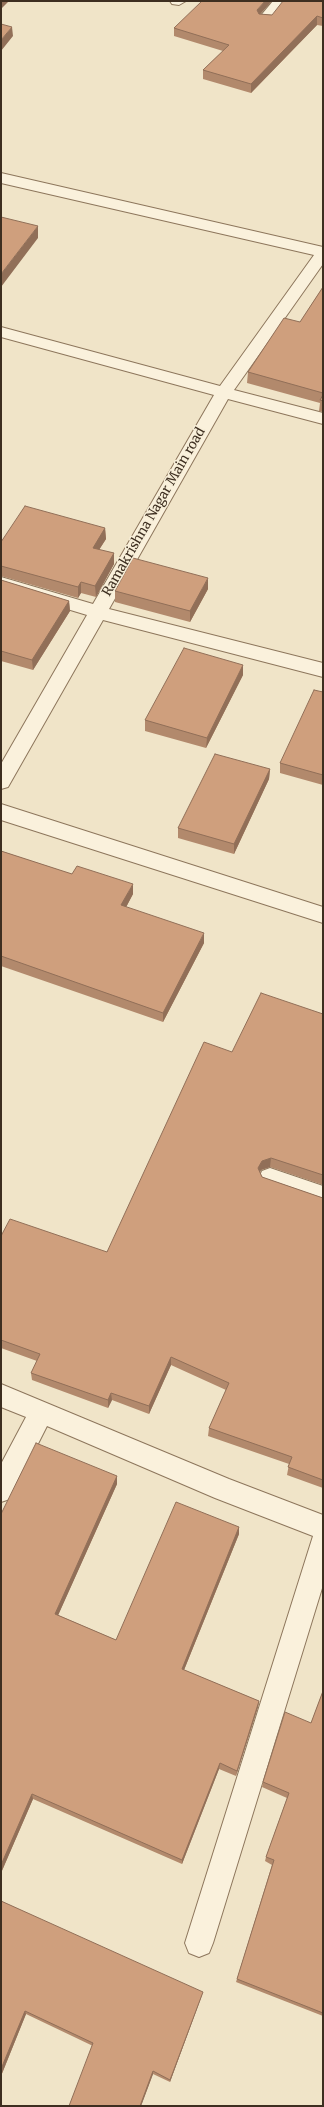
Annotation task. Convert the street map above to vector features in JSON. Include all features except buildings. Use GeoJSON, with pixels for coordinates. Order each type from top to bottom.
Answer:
{"type":"FeatureCollection","features":[{"type":"Feature","properties":{"kind":"street"},"geometry":{"type":"LineString","coordinates":[[264,19],[281,1]]}},
{"type":"Feature","properties":{"kind":"street"},"geometry":{"type":"LineString","coordinates":[[1,178],[323,252]]}},
{"type":"Feature","properties":{"kind":"street","name":"Ramakrishna Nagar Main road"},"geometry":{"type":"LineString","coordinates":[[1,782],[223,393],[323,252]]}},
{"type":"Feature","properties":{"kind":"street"},"geometry":{"type":"LineString","coordinates":[[2,333],[323,419]]}},
{"type":"Feature","properties":{"kind":"street"},"geometry":{"type":"LineString","coordinates":[[1,583],[97,612],[323,670]]}},
{"type":"Feature","properties":{"kind":"street"},"geometry":{"type":"LineString","coordinates":[[1,812],[323,915]]}},
{"type":"Feature","properties":{"kind":"street"},"geometry":{"type":"LineString","coordinates":[[270,1178],[323,1196]]}},
{"type":"Feature","properties":{"kind":"street"},"geometry":{"type":"LineString","coordinates":[[1,1395],[224,1489],[323,1527]]}},
{"type":"Feature","properties":{"kind":"street"},"geometry":{"type":"LineString","coordinates":[[1,1490],[41,1413]]}},
{"type":"Feature","properties":{"kind":"street"},"geometry":{"type":"LineString","coordinates":[[199,1943],[323,1543]]}}]}
